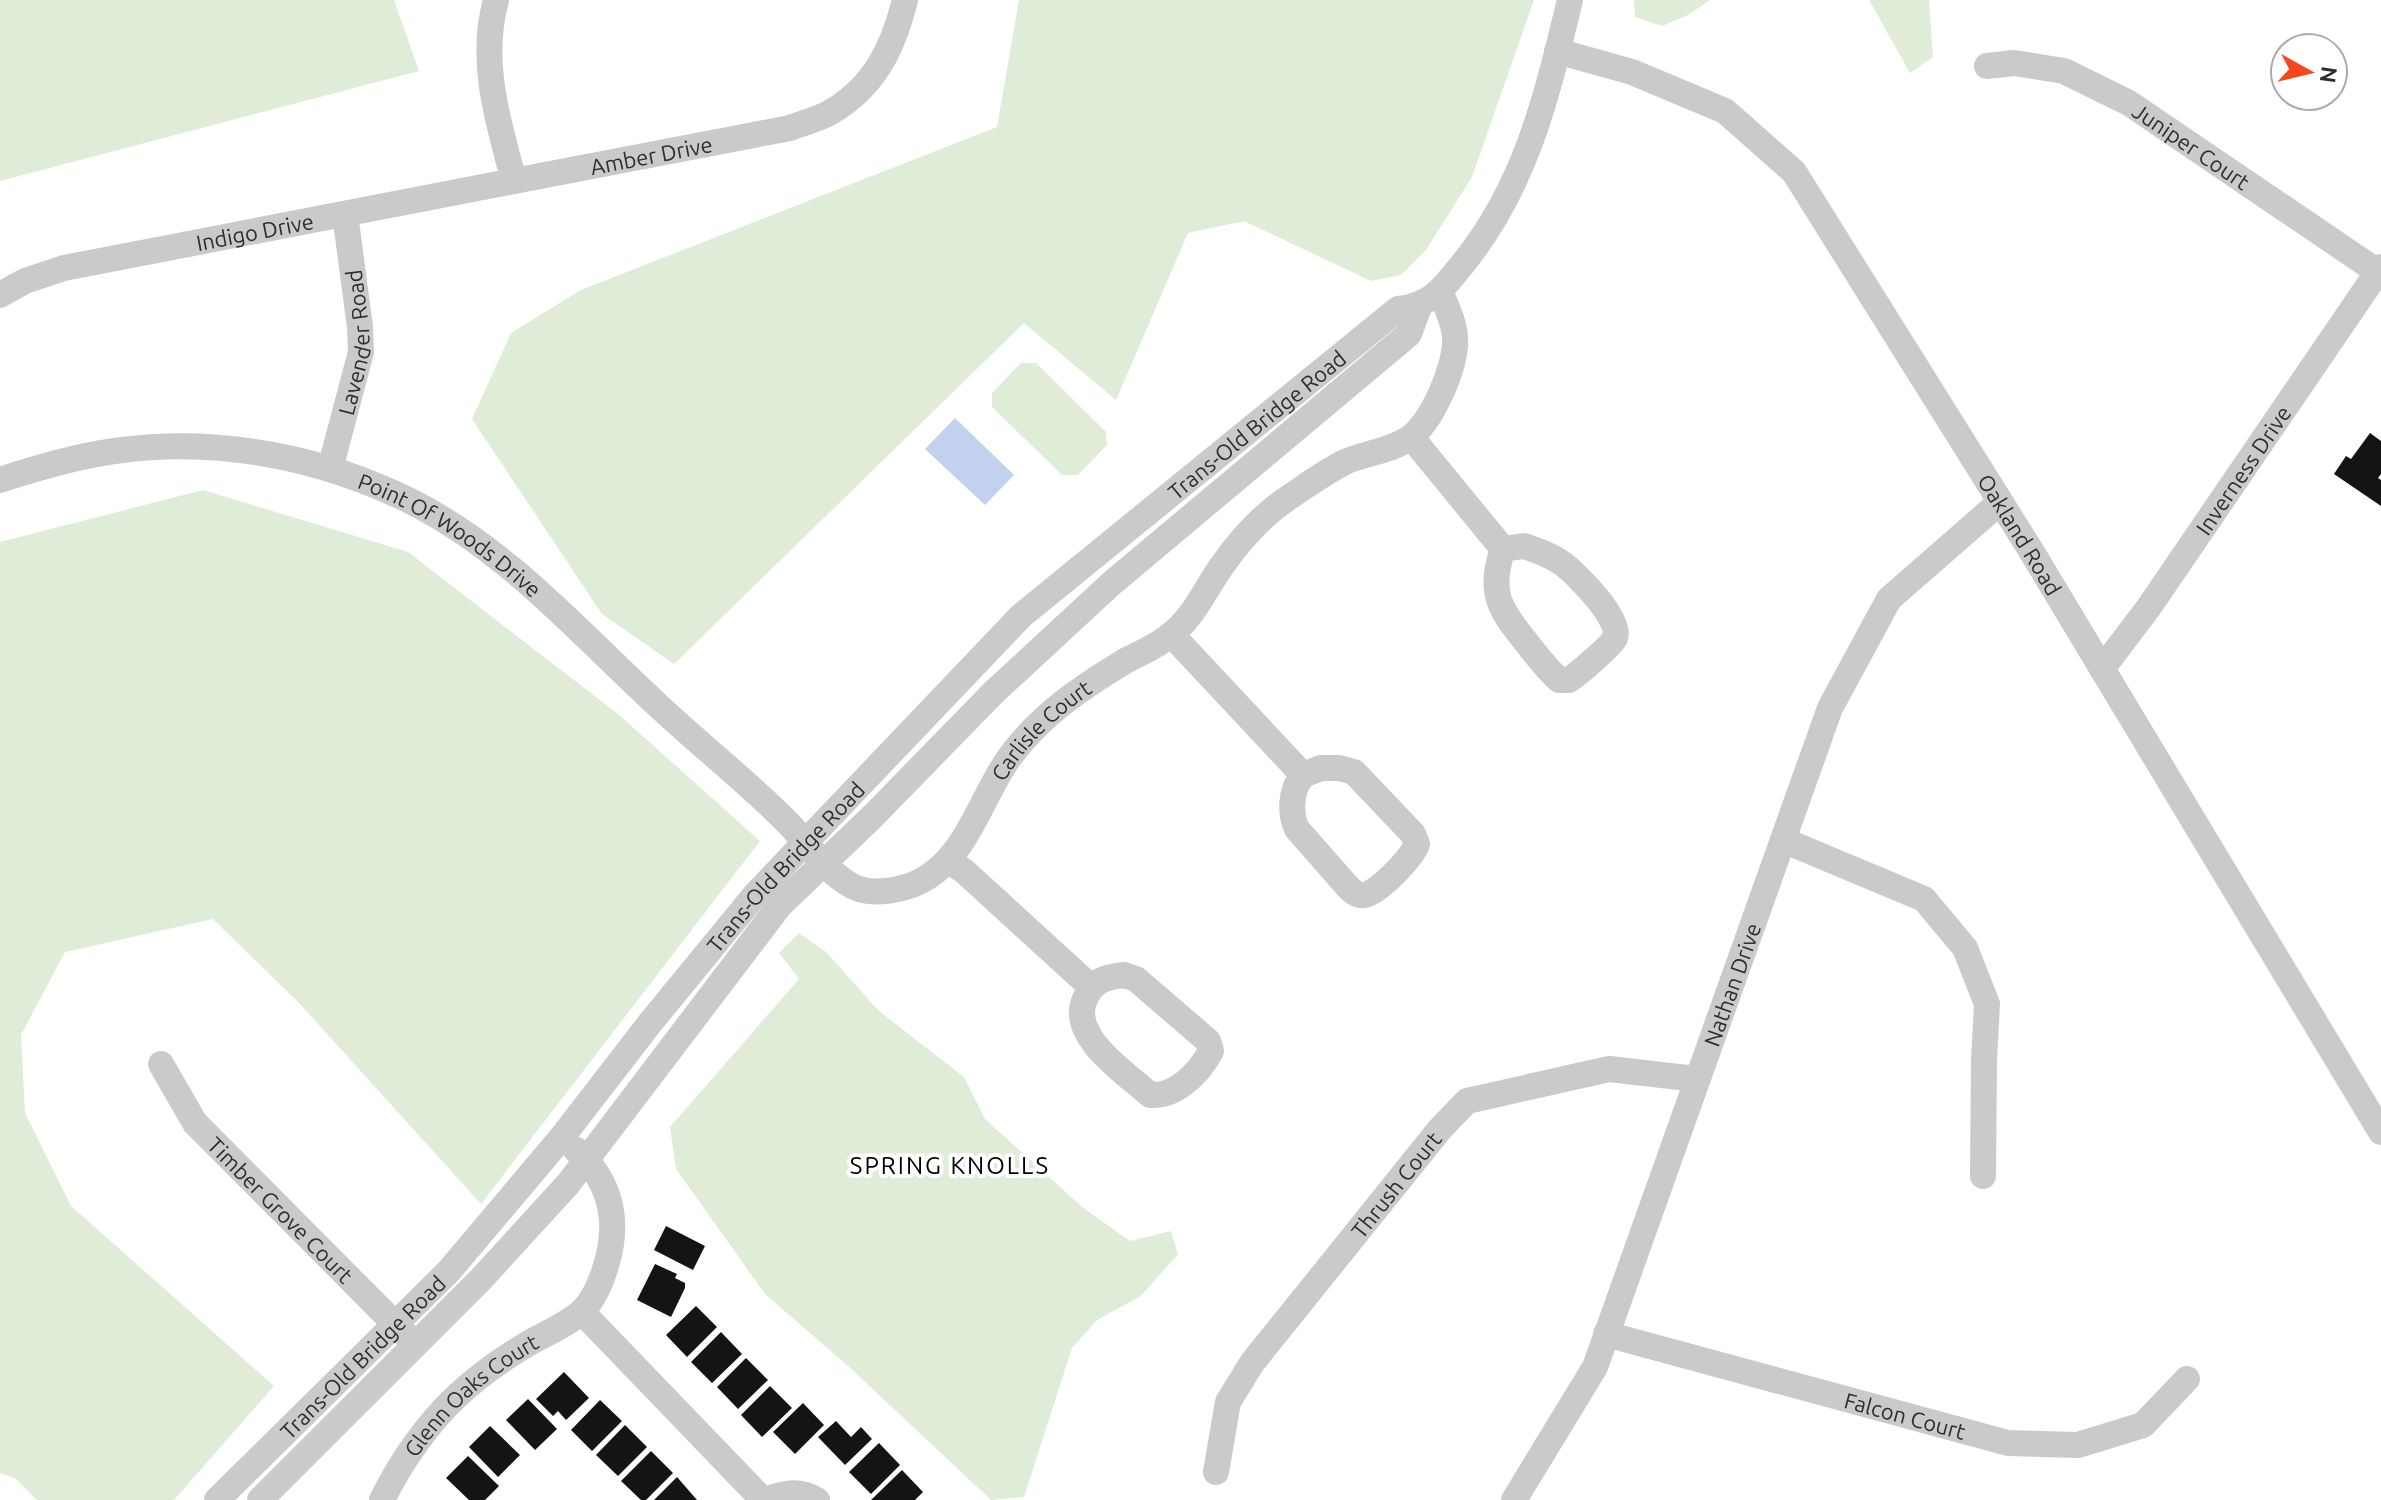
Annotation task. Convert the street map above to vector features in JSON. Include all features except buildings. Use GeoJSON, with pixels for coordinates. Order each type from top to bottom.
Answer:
{"type":"FeatureCollection","features":[{"type":"Feature","properties":{"kind":"street"},"geometry":{"type":"LineString","coordinates":[[496,0],[491,19],[488,59],[494,105],[514,181]]}},
{"type":"Feature","properties":{"kind":"street","name":"Amber Drive"},"geometry":{"type":"LineString","coordinates":[[514,181],[790,128],[830,113],[871,80],[898,30],[905,0]]}},
{"type":"Feature","properties":{"kind":"street","name":"Trans-Old Bridge Road"},"geometry":{"type":"LineString","coordinates":[[217,1500],[449,1271],[562,1137],[755,895],[1021,616],[1398,309],[1419,307],[1440,291],[1499,213],[1520,171],[1533,136],[1570,0]]}},
{"type":"Feature","properties":{"kind":"street","name":"Oakland Road"},"geometry":{"type":"LineString","coordinates":[[1557,51],[1632,72],[1725,111],[1794,172],[2030,549],[2381,1132]]}},
{"type":"Feature","properties":{"kind":"street","name":"Juniper Court"},"geometry":{"type":"LineString","coordinates":[[1987,66],[2014,63],[2064,71],[2129,103],[2379,269]]}},
{"type":"Feature","properties":{"kind":"street","name":"Indigo Drive"},"geometry":{"type":"LineString","coordinates":[[0,295],[25,281],[64,268],[514,181]]}},
{"type":"Feature","properties":{"kind":"street","name":"Lavender Road"},"geometry":{"type":"LineString","coordinates":[[330,469],[361,352],[345,214]]}},
{"type":"Feature","properties":{"kind":"street","name":"Inverness Drive"},"geometry":{"type":"LineString","coordinates":[[2102,669],[2149,607],[2379,269]]}},
{"type":"Feature","properties":{"kind":"street"},"geometry":{"type":"LineString","coordinates":[[1440,291],[1454,329],[1456,344],[1443,389],[1412,438],[1503,549]]}},
{"type":"Feature","properties":{"kind":"street","name":"Trans-Old Bridge Road"},"geometry":{"type":"LineString","coordinates":[[260,1500],[482,1278],[568,1184],[780,905],[994,692],[1112,583],[1409,334],[1419,307]]}},
{"type":"Feature","properties":{"kind":"street","name":"Carlisle Court"},"geometry":{"type":"LineString","coordinates":[[805,843],[848,885],[871,892],[892,891],[917,883],[949,861],[994,781],[1030,731],[1055,707],[1084,686],[1172,635],[1194,609],[1223,564],[1268,511],[1344,463],[1412,438]]}},
{"type":"Feature","properties":{"kind":"street","name":"Point Of Woods Drive"},"geometry":{"type":"LineString","coordinates":[[1,477],[122,450],[185,446],[229,448],[330,469],[414,503],[471,537],[529,585],[787,822],[805,843]]}},
{"type":"Feature","properties":{"kind":"street","name":"Nathan Drive"},"geometry":{"type":"LineString","coordinates":[[1514,1500],[1595,1367],[1830,708],[1889,599],[1999,503]]}},
{"type":"Feature","properties":{"kind":"street"},"geometry":{"type":"LineString","coordinates":[[1524,546],[1565,565],[1613,617],[1617,628],[1615,639],[1569,680],[1559,680],[1550,672],[1504,616],[1496,597],[1497,564],[1503,549],[1524,546]]}},
{"type":"Feature","properties":{"kind":"street"},"geometry":{"type":"LineString","coordinates":[[1172,635],[1303,775]]}},
{"type":"Feature","properties":{"kind":"street"},"geometry":{"type":"LineString","coordinates":[[1321,768],[1354,772],[1413,834],[1417,844],[1413,855],[1375,891],[1363,895],[1355,893],[1297,829],[1292,819],[1293,805],[1303,775],[1321,768]]}},
{"type":"Feature","properties":{"kind":"street"},"geometry":{"type":"LineString","coordinates":[[1783,840],[1924,899],[1965,948],[1987,1004],[1983,1176]]}},
{"type":"Feature","properties":{"kind":"street"},"geometry":{"type":"LineString","coordinates":[[949,861],[964,871],[1091,987]]}},
{"type":"Feature","properties":{"kind":"street"},"geometry":{"type":"LineString","coordinates":[[1124,975],[1136,979],[1208,1041],[1211,1051],[1206,1061],[1176,1090],[1162,1096],[1150,1095],[1090,1040],[1082,1023],[1083,1003],[1091,987],[1105,977],[1124,975]]}},
{"type":"Feature","properties":{"kind":"street","name":"Timber Grove Court"},"geometry":{"type":"LineString","coordinates":[[161,1064],[195,1123],[397,1323],[415,1346]]}},
{"type":"Feature","properties":{"kind":"street","name":"Thrush Court"},"geometry":{"type":"LineString","coordinates":[[1216,1472],[1228,1402],[1252,1363],[1440,1129],[1467,1101],[1609,1069],[1697,1079]]}},
{"type":"Feature","properties":{"kind":"street","name":"Glenn Oaks Court"},"geometry":{"type":"LineString","coordinates":[[382,1500],[414,1449],[456,1397],[513,1353],[582,1312],[598,1288],[613,1241],[614,1217],[603,1183],[587,1160],[562,1137]]}},
{"type":"Feature","properties":{"kind":"street"},"geometry":{"type":"LineString","coordinates":[[582,1312],[764,1500],[804,1492],[817,1500]]}},
{"type":"Feature","properties":{"kind":"street","name":"Falcon Court"},"geometry":{"type":"LineString","coordinates":[[1606,1334],[2008,1443],[2078,1445],[2143,1425],[2187,1379]]}},
{"type":"Feature","properties":{"kind":"green space"},"geometry":{"type":"Polygon","coordinates":[[[0,0],[394,0],[419,71],[0,181],[0,0]]]}},
{"type":"Feature","properties":{"kind":"green space"},"geometry":{"type":"Polygon","coordinates":[[[1019,0],[1534,0],[1472,177],[1426,250],[1401,275],[1371,281],[1244,221],[1188,233],[1116,400],[1024,323],[674,664],[602,614],[472,419],[511,333],[581,290],[997,127],[1019,0]]]}},
{"type":"Feature","properties":{"kind":"green space"},"geometry":{"type":"Polygon","coordinates":[[[1634,0],[1710,0],[1688,15],[1662,26],[1635,17],[1634,0]]]}},
{"type":"Feature","properties":{"kind":"green space"},"geometry":{"type":"Polygon","coordinates":[[[1869,0],[1929,0],[1933,57],[1910,73],[1869,0]]]}},
{"type":"Feature","properties":{"kind":"green space"},"geometry":{"type":"Polygon","coordinates":[[[1021,363],[1036,363],[1106,432],[1107,445],[1078,475],[1062,475],[992,407],[992,393],[1021,363]]]}},
{"type":"Feature","properties":{"kind":"green space"},"geometry":{"type":"Polygon","coordinates":[[[203,490],[408,552],[618,714],[760,841],[481,1204],[300,1004],[213,919],[65,952],[21,1035],[25,1113],[71,1206],[274,1386],[174,1500],[37,1500],[15,1478],[0,1473],[0,542],[203,490]]]}},
{"type":"Feature","properties":{"kind":"green space"},"geometry":{"type":"Polygon","coordinates":[[[799,933],[826,952],[879,1011],[964,1077],[985,1119],[1082,1207],[1130,1241],[1171,1231],[1178,1254],[1141,1296],[1097,1320],[1072,1348],[1024,1497],[991,1500],[848,1366],[765,1294],[676,1169],[670,1127],[799,979],[779,953],[799,933]]]}},
{"type":"Feature","properties":{"kind":"water"},"geometry":{"type":"Polygon","coordinates":[[[955,418],[1014,475],[985,505],[925,449],[955,418]]]}},
{"type":"Feature","properties":{"kind":"district","name":"SPRING KNOLLS"},"geometry":{"type":"Point","coordinates":[950,1165]}}]}
